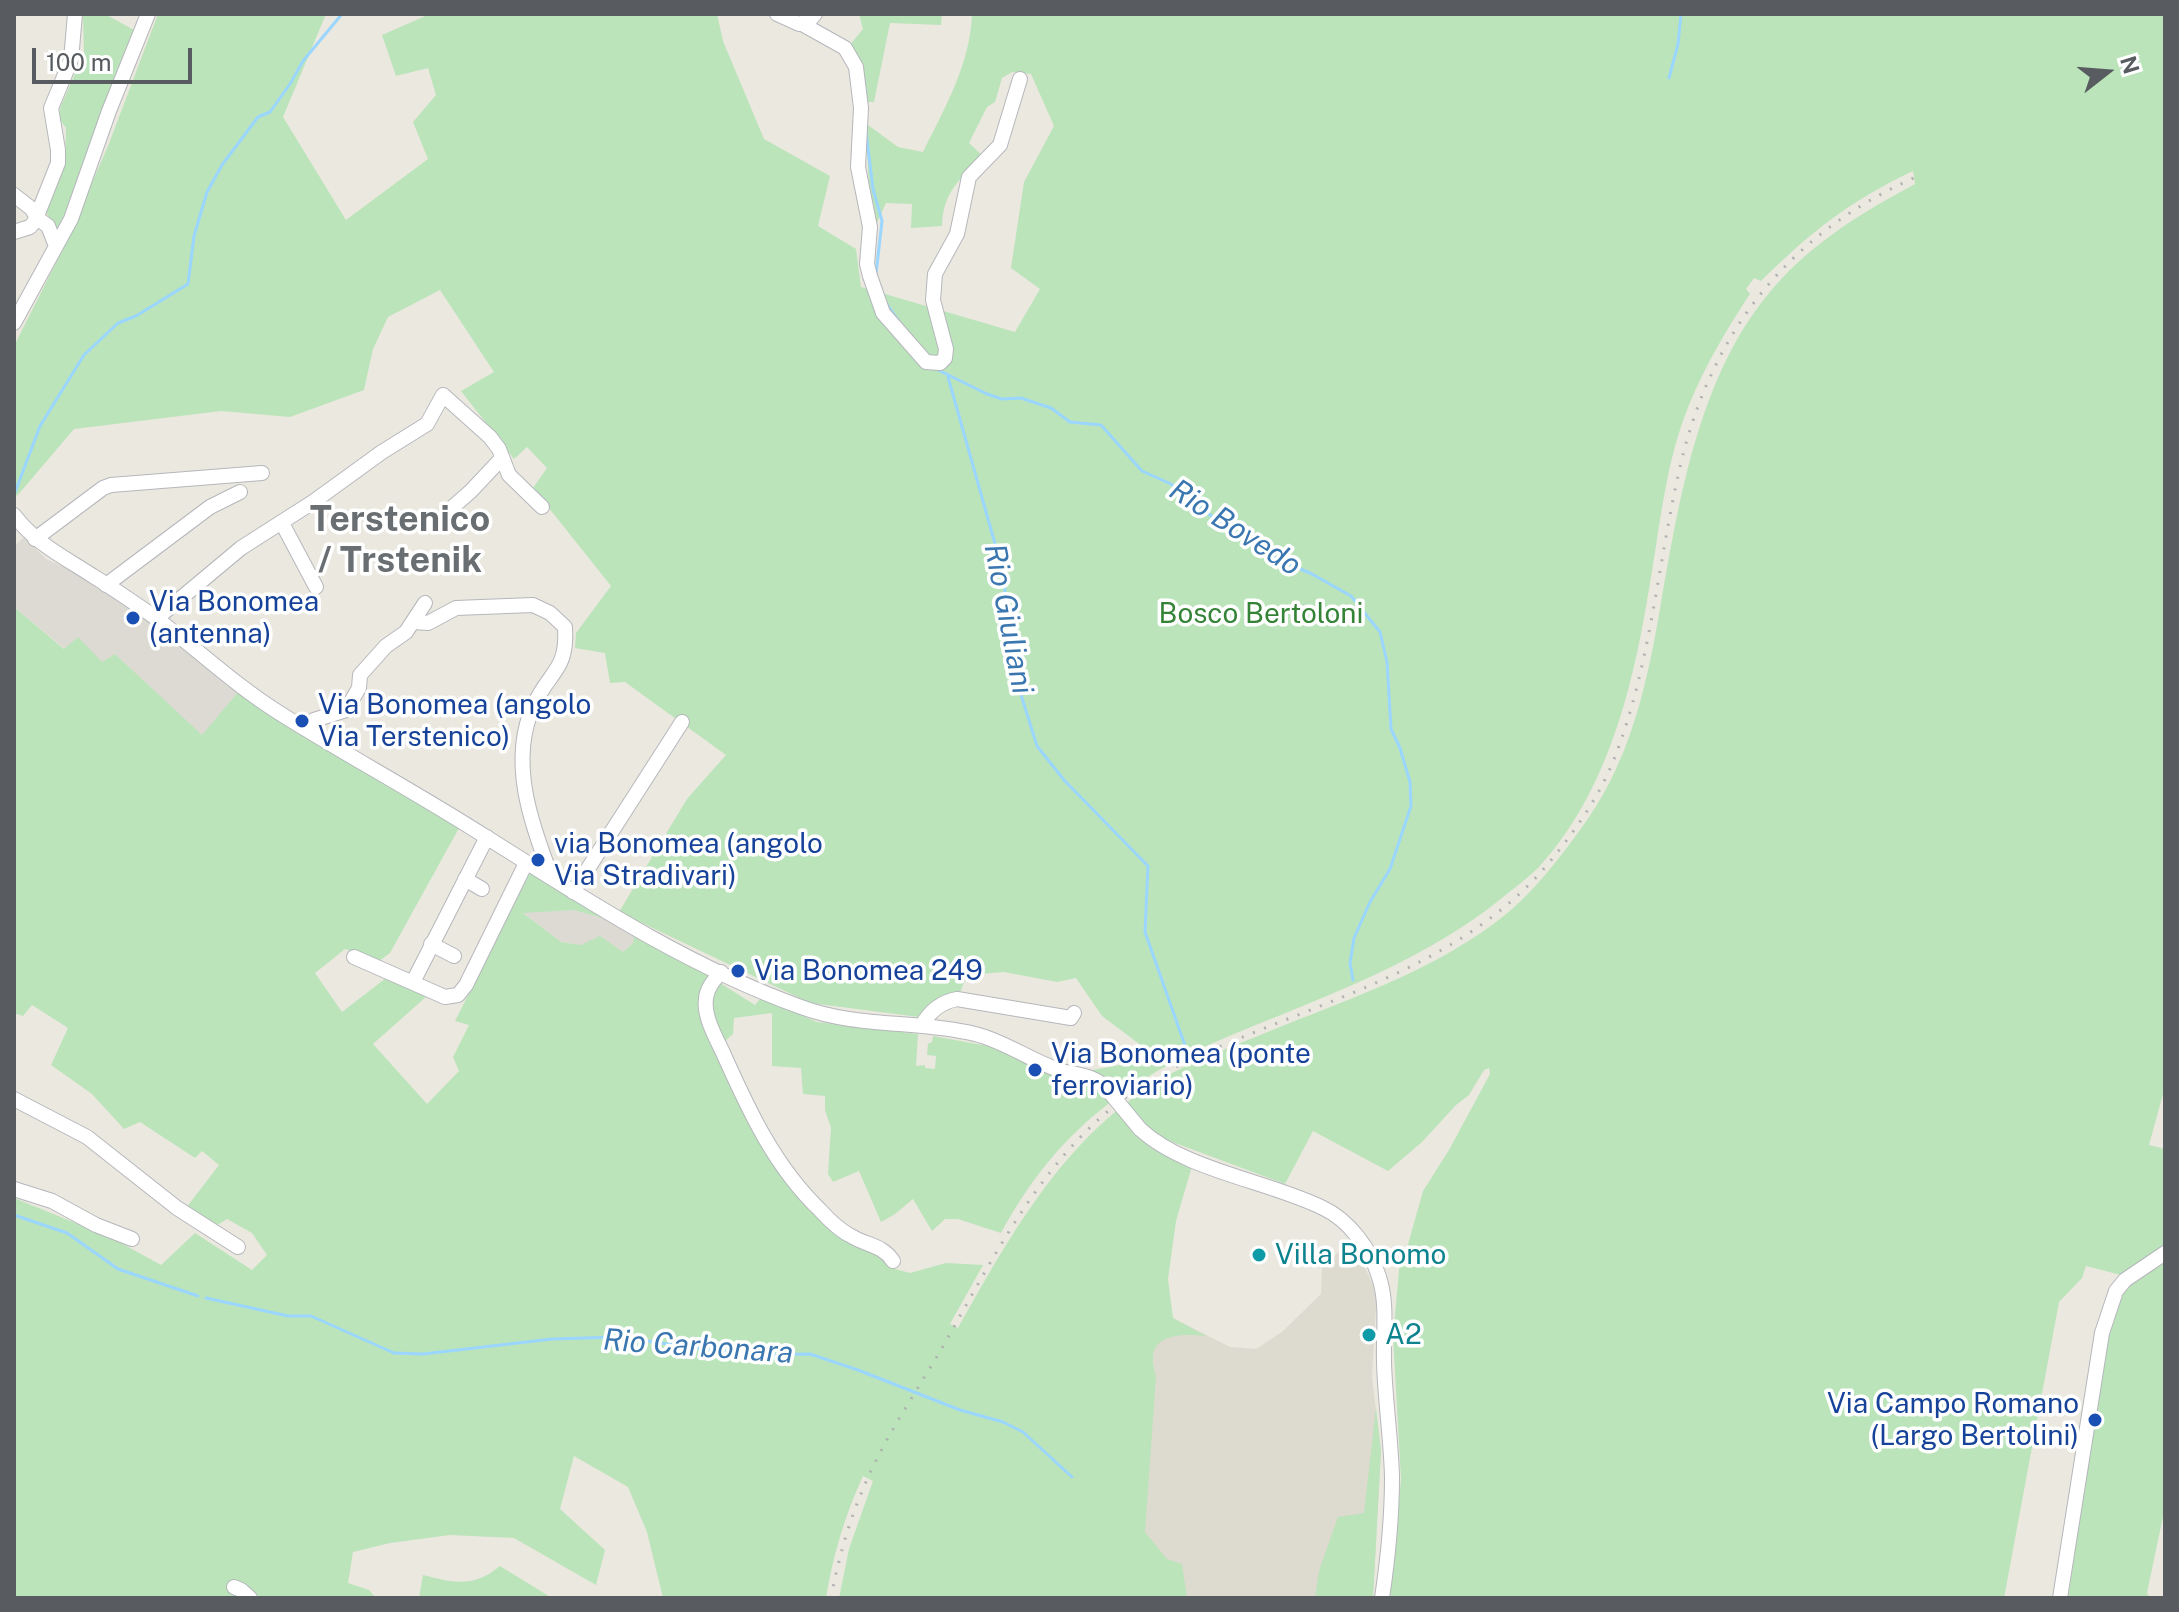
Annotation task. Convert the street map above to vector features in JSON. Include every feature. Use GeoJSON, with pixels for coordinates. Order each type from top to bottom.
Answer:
{"type":"FeatureCollection","features":[{"type":"Feature","properties":{"kind":"street"},"geometry":{"type":"LineString","coordinates":[[14,232],[30,227],[37,218],[58,163],[51,108],[71,60],[75,14]]}},
{"type":"Feature","properties":{"kind":"street"},"geometry":{"type":"LineString","coordinates":[[14,323],[75,210],[109,111],[148,14]]}},
{"type":"Feature","properties":{"kind":"street"},"geometry":{"type":"LineString","coordinates":[[777,14],[845,48],[856,67],[861,108],[858,167],[870,227],[867,264],[883,313],[926,362],[940,363],[945,358],[946,349],[933,300],[935,274],[957,234],[969,177],[1000,145],[1020,79]]}},
{"type":"Feature","properties":{"kind":"street"},"geometry":{"type":"LineString","coordinates":[[802,24],[815,14]]}},
{"type":"Feature","properties":{"kind":"street"},"geometry":{"type":"LineString","coordinates":[[14,195],[48,226],[56,246]]}},
{"type":"Feature","properties":{"kind":"street"},"geometry":{"type":"LineString","coordinates":[[156,619],[241,548],[427,424],[443,395],[490,437],[509,475],[542,507]]}},
{"type":"Feature","properties":{"kind":"street"},"geometry":{"type":"LineString","coordinates":[[446,513],[502,458]]}},
{"type":"Feature","properties":{"kind":"street"},"geometry":{"type":"LineString","coordinates":[[35,539],[111,485],[262,473]]}},
{"type":"Feature","properties":{"kind":"street"},"geometry":{"type":"LineString","coordinates":[[106,585],[210,507],[240,492]]}},
{"type":"Feature","properties":{"kind":"street"},"geometry":{"type":"LineString","coordinates":[[14,515],[35,539],[156,619],[282,715],[487,837],[622,923],[764,994],[826,1015],[976,1034],[1053,1068],[1099,1080],[1140,1129],[1162,1147],[1283,1191],[1332,1213],[1369,1253],[1383,1295],[1391,1509],[1382,1598]]}},
{"type":"Feature","properties":{"kind":"street"},"geometry":{"type":"LineString","coordinates":[[282,523],[316,587]]}},
{"type":"Feature","properties":{"kind":"street"},"geometry":{"type":"LineString","coordinates":[[305,727],[314,720],[346,710],[359,688],[360,675],[376,655],[406,632],[425,603]]}},
{"type":"Feature","properties":{"kind":"street"},"geometry":{"type":"LineString","coordinates":[[414,622],[428,623],[456,608],[533,605],[550,613],[565,627],[562,664],[535,703],[521,743],[530,810],[552,878]]}},
{"type":"Feature","properties":{"kind":"street"},"geometry":{"type":"LineString","coordinates":[[573,892],[682,722]]}},
{"type":"Feature","properties":{"kind":"street"},"geometry":{"type":"LineString","coordinates":[[413,982],[487,837]]}},
{"type":"Feature","properties":{"kind":"street"},"geometry":{"type":"LineString","coordinates":[[354,957],[445,997],[458,995],[466,985],[526,863]]}},
{"type":"Feature","properties":{"kind":"street"},"geometry":{"type":"LineString","coordinates":[[465,879],[482,889]]}},
{"type":"Feature","properties":{"kind":"street"},"geometry":{"type":"LineString","coordinates":[[431,944],[454,956]]}},
{"type":"Feature","properties":{"kind":"street"},"geometry":{"type":"LineString","coordinates":[[721,972],[709,987],[705,1008],[766,1143],[818,1209],[853,1237],[877,1245],[893,1261]]}},
{"type":"Feature","properties":{"kind":"street"},"geometry":{"type":"LineString","coordinates":[[922,1025],[935,1009],[946,1001],[957,999],[1071,1018],[1074,1013]]}},
{"type":"Feature","properties":{"kind":"street"},"geometry":{"type":"LineString","coordinates":[[14,1099],[87,1137],[177,1208],[238,1247]]}},
{"type":"Feature","properties":{"kind":"street"},"geometry":{"type":"LineString","coordinates":[[14,1189],[52,1201],[96,1225],[132,1239]]}},
{"type":"Feature","properties":{"kind":"street"},"geometry":{"type":"LineString","coordinates":[[2060,1598],[2102,1333],[2116,1291],[2125,1280],[2165,1253]]}},
{"type":"Feature","properties":{"kind":"street"},"geometry":{"type":"LineString","coordinates":[[234,1587],[250,1598]]}},
{"type":"Feature","properties":{"kind":"shaded area"},"geometry":{"type":"Polygon","coordinates":[[[24,537],[46,559],[95,581],[239,691],[202,736],[115,654],[102,663],[65,649],[14,607],[14,547],[24,537]]]}},
{"type":"Feature","properties":{"kind":"shaded area"},"geometry":{"type":"Polygon","coordinates":[[[574,910],[609,920],[634,935],[633,943],[623,952],[561,942],[522,912],[574,910]]]}},
{"type":"Feature","properties":{"kind":"shaded area"},"geometry":{"type":"Polygon","coordinates":[[[1346,1246],[1356,1249],[1375,1289],[1378,1306],[1372,1377],[1381,1451],[1373,1598],[842,1598],[1173,1318],[1230,1347],[1256,1349],[1282,1332],[1321,1294],[1322,1266],[1346,1246]]]}},
{"type":"Feature","properties":{"kind":"green space"},"geometry":{"type":"Polygon","coordinates":[[[83,14],[105,14],[134,30],[57,232],[46,212],[65,160],[66,128],[60,120],[60,108],[84,53],[83,14]]]}},
{"type":"Feature","properties":{"kind":"green space","name":"Bosco Bertoloni"},"geometry":{"type":"Polygon","coordinates":[[[158,14],[326,14],[283,117],[346,220],[428,159],[413,122],[436,95],[428,68],[396,76],[382,35],[430,14],[717,14],[723,41],[764,139],[830,176],[818,226],[856,249],[861,287],[1015,332],[1040,289],[1011,268],[1024,182],[1054,126],[1031,74],[1012,72],[1002,78],[995,102],[987,107],[969,143],[984,157],[960,179],[949,195],[942,226],[911,228],[912,204],[886,203],[875,227],[871,201],[868,125],[898,147],[923,152],[961,68],[967,51],[972,14],[2165,14],[2165,1087],[2149,1145],[2165,1149],[2165,1244],[2121,1275],[2086,1266],[2082,1278],[2059,1302],[2004,1598],[1390,1598],[1401,1479],[1393,1336],[1400,1260],[1405,1255],[1423,1191],[1490,1074],[1489,1068],[1484,1070],[1469,1095],[1388,1171],[1313,1131],[1285,1184],[1159,1137],[1136,1133],[1151,1148],[1192,1166],[1176,1221],[1168,1279],[1173,1318],[1206,1336],[1173,1336],[1159,1343],[1155,1350],[1153,1363],[1156,1377],[1145,1532],[1167,1559],[1182,1564],[1187,1598],[839,1598],[849,1549],[873,1481],[863,1476],[840,1536],[826,1598],[663,1598],[647,1532],[628,1487],[574,1456],[560,1509],[605,1550],[596,1585],[514,1538],[450,1535],[390,1543],[353,1552],[348,1583],[369,1590],[376,1598],[259,1598],[239,1584],[231,1592],[240,1598],[14,1598],[14,1198],[110,1237],[161,1265],[195,1233],[252,1270],[267,1255],[252,1233],[227,1219],[214,1227],[186,1208],[219,1165],[202,1151],[195,1158],[140,1122],[124,1129],[92,1094],[51,1065],[68,1028],[32,1005],[23,1016],[14,1013],[14,607],[64,649],[78,637],[102,662],[115,654],[202,735],[239,691],[459,828],[390,953],[379,961],[345,949],[315,973],[342,1012],[386,978],[427,996],[373,1044],[427,1104],[459,1071],[453,1057],[469,1025],[455,1021],[530,873],[609,920],[574,910],[523,913],[561,942],[581,945],[600,936],[623,952],[633,943],[634,935],[712,974],[703,1019],[747,1120],[778,1172],[830,1229],[880,1255],[895,1269],[910,1273],[946,1263],[983,1265],[950,1324],[958,1328],[1041,1193],[1092,1133],[1122,1106],[1168,1075],[1197,1061],[1384,985],[1440,958],[1506,914],[1544,876],[1603,795],[1627,743],[1644,688],[1675,524],[1695,444],[1707,405],[1742,331],[1765,298],[1815,247],[1853,220],[1915,184],[1913,171],[1869,194],[1814,232],[1761,281],[1754,278],[1746,289],[1750,294],[1709,362],[1674,450],[1643,626],[1614,736],[1583,805],[1539,867],[1467,924],[1429,947],[1351,986],[1188,1054],[1129,1089],[1103,1108],[1058,1150],[1019,1202],[1001,1233],[958,1219],[945,1219],[932,1231],[913,1199],[881,1222],[859,1171],[833,1182],[828,1174],[831,1128],[825,1110],[825,1096],[803,1094],[801,1068],[772,1066],[772,1013],[734,1018],[733,1034],[725,1041],[712,1005],[720,983],[755,1005],[761,998],[817,1022],[918,1034],[916,1066],[925,1065],[925,1068],[935,1069],[936,1056],[927,1055],[933,1036],[999,1048],[1096,1088],[1087,1071],[1142,1061],[1150,1052],[1102,1016],[1076,978],[1057,982],[1004,972],[967,975],[959,995],[919,1017],[810,1003],[619,912],[687,799],[726,755],[625,682],[610,683],[605,653],[575,648],[576,633],[611,586],[533,488],[547,468],[527,447],[514,459],[461,391],[494,372],[440,290],[388,317],[373,349],[364,390],[290,417],[221,411],[74,429],[17,496],[14,489],[14,346],[62,251],[108,146],[158,14]]]}},
{"type":"Feature","properties":{"kind":"green space"},"geometry":{"type":"Polygon","coordinates":[[[859,14],[942,14],[941,25],[890,23],[874,102],[866,102],[849,46],[863,29],[859,14]]]}},
{"type":"Feature","properties":{"kind":"green space"},"geometry":{"type":"Polygon","coordinates":[[[2165,1259],[2165,1507],[2147,1593],[2150,1598],[2068,1598],[2107,1334],[2125,1289],[2165,1259]]]}},
{"type":"Feature","properties":{"kind":"green space"},"geometry":{"type":"Polygon","coordinates":[[[1376,1408],[1381,1451],[1373,1598],[1315,1598],[1319,1571],[1338,1517],[1364,1513],[1376,1408]]]}},
{"type":"Feature","properties":{"kind":"green space"},"geometry":{"type":"Polygon","coordinates":[[[500,1566],[552,1598],[419,1598],[423,1575],[472,1581],[500,1566]]]}},
{"type":"Feature","properties":{"kind":"waterway"},"geometry":{"type":"LineString","coordinates":[[14,495],[40,426],[84,355],[118,323],[136,316],[188,284],[194,236],[207,192],[222,165],[258,117],[270,112],[303,61],[342,14]]}},
{"type":"Feature","properties":{"kind":"waterway"},"geometry":{"type":"LineString","coordinates":[[1669,78],[1678,44],[1681,14]]}},
{"type":"Feature","properties":{"kind":"waterway","name":"Rio Bovedo"},"geometry":{"type":"LineString","coordinates":[[866,132],[873,189],[882,221],[876,274]]}},
{"type":"Feature","properties":{"kind":"waterway","name":"Rio Bovedo"},"geometry":{"type":"LineString","coordinates":[[886,303],[900,323]]}},
{"type":"Feature","properties":{"kind":"waterway","name":"Rio Bovedo"},"geometry":{"type":"LineString","coordinates":[[934,368],[987,394],[1002,399],[1021,398],[1051,408],[1070,422],[1101,425],[1142,471],[1171,484],[1190,501],[1266,554],[1312,574],[1351,596],[1380,632],[1387,662],[1391,729],[1410,782],[1411,806],[1390,869],[1370,902],[1354,938],[1350,963],[1353,980]]}},
{"type":"Feature","properties":{"kind":"waterway","name":"Rio Giuliani"},"geometry":{"type":"LineString","coordinates":[[948,377],[1003,572],[1013,669],[1037,746],[1064,780],[1148,866],[1145,932],[1188,1054]]}},
{"type":"Feature","properties":{"kind":"waterway","name":"Rio Carbonara"},"geometry":{"type":"LineString","coordinates":[[14,1215],[67,1233],[118,1269],[198,1296]]}},
{"type":"Feature","properties":{"kind":"waterway","name":"Rio Carbonara"},"geometry":{"type":"LineString","coordinates":[[206,1298],[288,1316],[311,1316],[394,1353],[423,1354],[552,1339],[617,1337],[748,1355],[810,1354],[960,1410],[1003,1422],[1023,1432],[1072,1477]]}},
{"type":"Feature","properties":{"kind":"railway"},"geometry":{"type":"LineString","coordinates":[[831,1598],[853,1516],[890,1435],[1034,1193],[1092,1125],[1127,1096],[1166,1072],[1216,1048],[1372,985],[1470,933],[1513,899],[1562,847],[1604,782],[1628,719],[1646,648],[1680,467],[1694,418],[1712,373],[1735,331],[1762,292],[1794,258],[1830,227],[1871,200],[1916,177]]}},
{"type":"Feature","properties":{"kind":"place","name":"Via Bonomea (antenna)"},"geometry":{"type":"Point","coordinates":[133,618]}},
{"type":"Feature","properties":{"kind":"place","name":"Via Bonomea (angolo Via Terstenico)"},"geometry":{"type":"Point","coordinates":[302,721]}},
{"type":"Feature","properties":{"kind":"place","name":"via Bonomea (angolo Via Stradivari)"},"geometry":{"type":"Point","coordinates":[538,860]}},
{"type":"Feature","properties":{"kind":"place","name":"Via Bonomea 249"},"geometry":{"type":"Point","coordinates":[738,971]}},
{"type":"Feature","properties":{"kind":"place","name":"Via Bonomea (ponte ferroviario)"},"geometry":{"type":"Point","coordinates":[1035,1070]}},
{"type":"Feature","properties":{"kind":"place","name":"Villa Bonomo"},"geometry":{"type":"Point","coordinates":[1259,1255]}},
{"type":"Feature","properties":{"kind":"place","name":"A2"},"geometry":{"type":"Point","coordinates":[1369,1335]}},
{"type":"Feature","properties":{"kind":"place","name":"Via Campo Romano (Largo Bertolini)"},"geometry":{"type":"Point","coordinates":[2095,1420]}},
{"type":"Feature","properties":{"kind":"district","name":"Terstenico / Trstenik"},"geometry":{"type":"Point","coordinates":[400,540]}}]}
